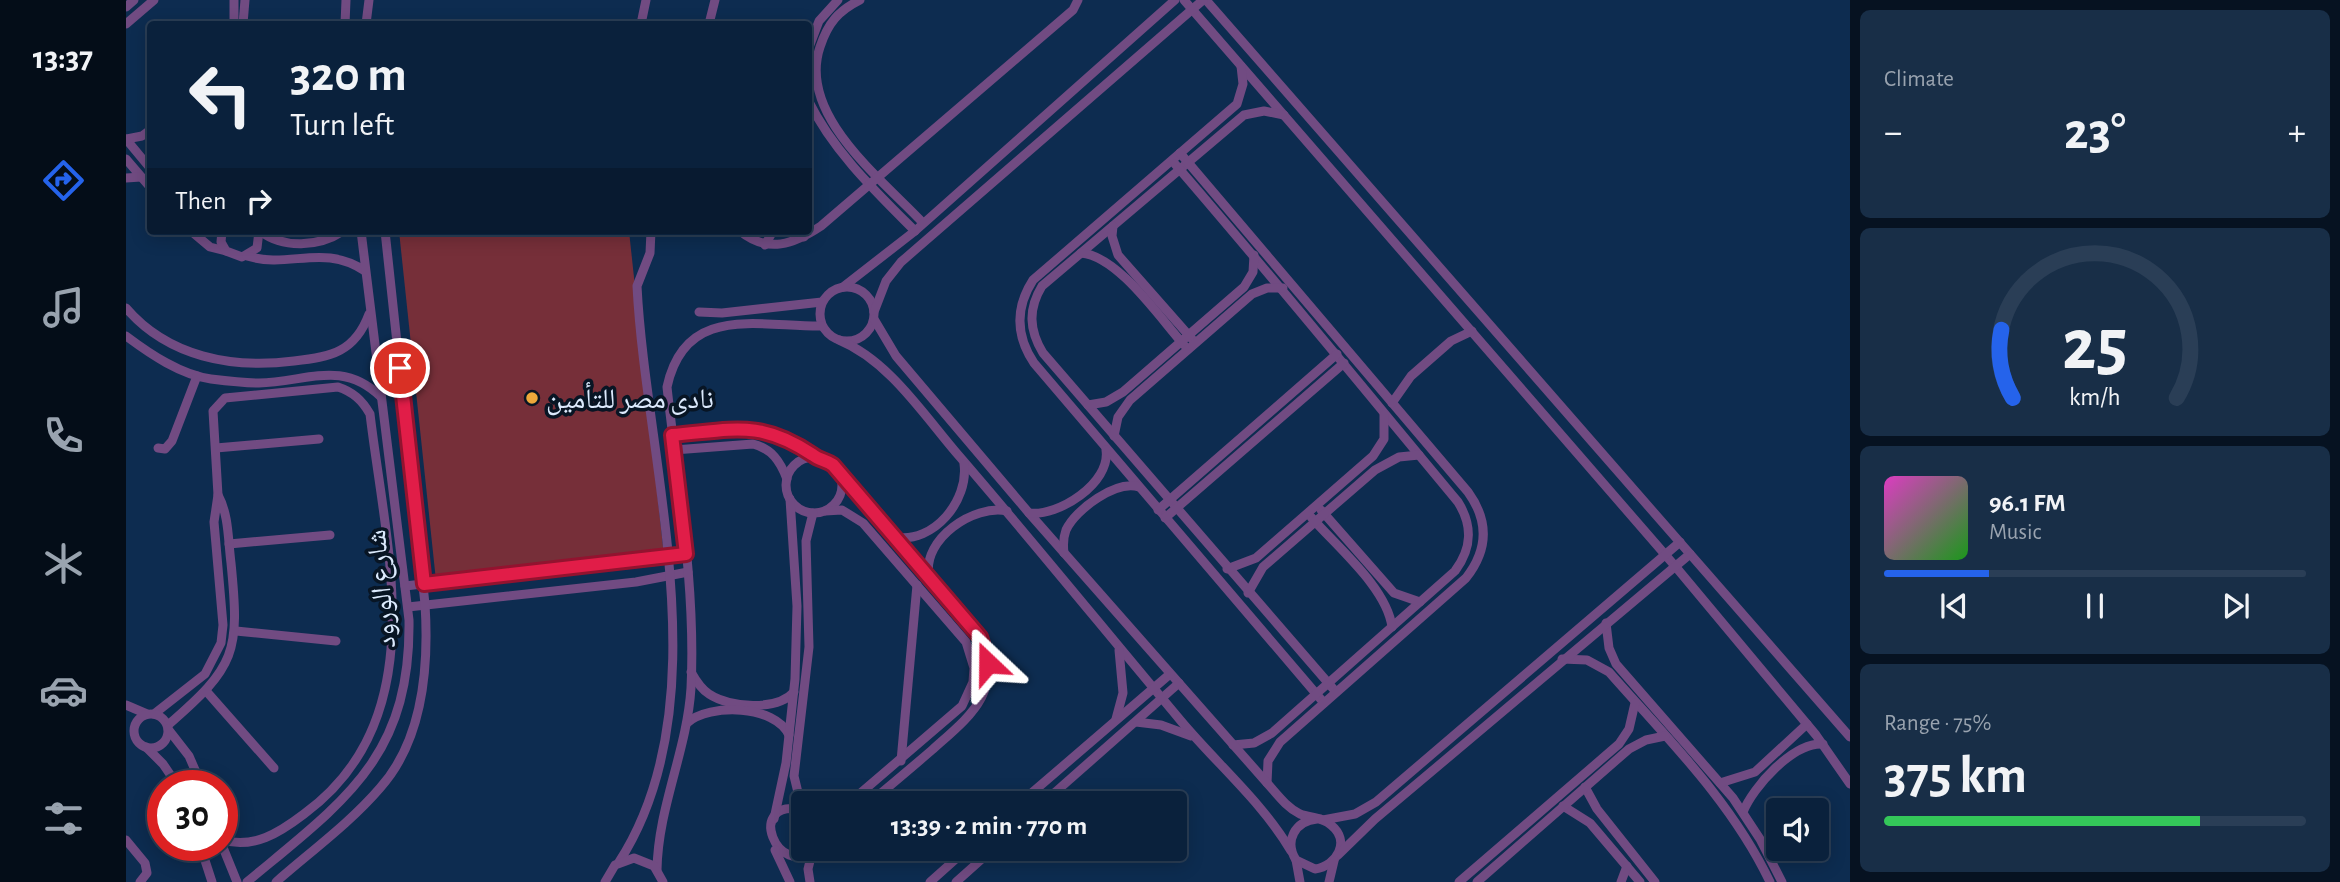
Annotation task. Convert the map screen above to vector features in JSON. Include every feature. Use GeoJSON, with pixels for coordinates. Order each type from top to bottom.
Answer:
{"type":"FeatureCollection","features":[{"type":"Feature","properties":{"kind":"street"},"geometry":{"type":"LineString","coordinates":[[126,7],[134,0]]}},
{"type":"Feature","properties":{"kind":"street"},"geometry":{"type":"LineString","coordinates":[[126,24],[154,0]]}},
{"type":"Feature","properties":{"kind":"street"},"geometry":{"type":"LineString","coordinates":[[234,0],[234,21]]}},
{"type":"Feature","properties":{"kind":"street"},"geometry":{"type":"LineString","coordinates":[[243,21],[245,0]]}},
{"type":"Feature","properties":{"kind":"street"},"geometry":{"type":"LineString","coordinates":[[345,21],[346,0]]}},
{"type":"Feature","properties":{"kind":"street"},"geometry":{"type":"LineString","coordinates":[[366,21],[369,0]]}},
{"type":"Feature","properties":{"kind":"street"},"geometry":{"type":"LineString","coordinates":[[642,21],[646,0]]}},
{"type":"Feature","properties":{"kind":"street"},"geometry":{"type":"LineString","coordinates":[[710,21],[715,0]]}},
{"type":"Feature","properties":{"kind":"street"},"geometry":{"type":"LineString","coordinates":[[812,39],[819,21],[838,0]]}},
{"type":"Feature","properties":{"kind":"street"},"geometry":{"type":"LineString","coordinates":[[860,0],[836,15],[828,27],[818,53],[815,72],[818,96],[830,122],[923,223]]}},
{"type":"Feature","properties":{"kind":"street"},"geometry":{"type":"LineString","coordinates":[[812,231],[870,185],[1073,10],[1078,0]]}},
{"type":"Feature","properties":{"kind":"street"},"geometry":{"type":"LineString","coordinates":[[822,326],[819,314],[822,302],[830,292],[843,286],[915,231],[1175,0]]}},
{"type":"Feature","properties":{"kind":"street"},"geometry":{"type":"LineString","coordinates":[[1184,0],[1675,566],[1807,724],[1850,783]]}},
{"type":"Feature","properties":{"kind":"street"},"geometry":{"type":"LineString","coordinates":[[839,340],[861,337],[874,315],[886,281],[901,262],[1205,0],[1850,737]]}},
{"type":"Feature","properties":{"kind":"street"},"geometry":{"type":"LineString","coordinates":[[1240,64],[1243,84],[1237,104],[1033,280],[1021,303],[1019,328],[1027,353],[1324,703]]}},
{"type":"Feature","properties":{"kind":"street"},"geometry":{"type":"LineString","coordinates":[[812,108],[821,127],[870,185],[915,231]]}},
{"type":"Feature","properties":{"kind":"street"},"geometry":{"type":"LineString","coordinates":[[1284,115],[1264,111],[1244,115],[1042,286],[1032,308],[1031,320],[1032,331],[1042,353],[1336,692]]}},
{"type":"Feature","properties":{"kind":"street"},"geometry":{"type":"LineString","coordinates":[[147,132],[126,139],[147,164]]}},
{"type":"Feature","properties":{"kind":"street"},"geometry":{"type":"LineString","coordinates":[[1180,153],[1468,492],[1482,515],[1484,542],[1479,561],[1466,578],[1272,750],[1265,772],[1266,783]]}},
{"type":"Feature","properties":{"kind":"street"},"geometry":{"type":"LineString","coordinates":[[126,159],[147,184]]}},
{"type":"Feature","properties":{"kind":"street"},"geometry":{"type":"LineString","coordinates":[[1172,160],[1283,288],[1334,356],[1465,512],[1470,537],[1466,555],[1455,571],[1317,694],[1264,740],[1233,746]]}},
{"type":"Feature","properties":{"kind":"street"},"geometry":{"type":"LineString","coordinates":[[126,178],[141,177]]}},
{"type":"Feature","properties":{"kind":"street"},"geometry":{"type":"LineString","coordinates":[[1113,226],[1112,236],[1118,255],[1192,346]]}},
{"type":"Feature","properties":{"kind":"street"},"geometry":{"type":"LineString","coordinates":[[196,235],[210,247],[237,257],[274,260],[331,256],[365,271]]}},
{"type":"Feature","properties":{"kind":"street"},"geometry":{"type":"LineString","coordinates":[[222,235],[221,242],[226,251]]}},
{"type":"Feature","properties":{"kind":"street"},"geometry":{"type":"LineString","coordinates":[[247,256],[259,244],[259,235]]}},
{"type":"Feature","properties":{"kind":"street"},"geometry":{"type":"LineString","coordinates":[[267,235],[278,241],[294,244],[321,242],[334,235]]}},
{"type":"Feature","properties":{"kind":"street","name":"شارع الورود"},"geometry":{"type":"LineString","coordinates":[[247,882],[334,810],[358,785],[379,756],[394,724],[405,690],[410,655],[408,607],[360,235]]}},
{"type":"Feature","properties":{"kind":"street","name":"شارع الورود"},"geometry":{"type":"LineString","coordinates":[[276,882],[361,807],[395,768],[407,745],[420,695],[426,652],[424,584],[385,235]]}},
{"type":"Feature","properties":{"kind":"street"},"geometry":{"type":"LineString","coordinates":[[606,882],[611,869],[619,862],[641,822],[667,727],[673,649],[670,575],[638,294],[639,279],[650,253],[651,235]]}},
{"type":"Feature","properties":{"kind":"street"},"geometry":{"type":"LineString","coordinates":[[747,235],[765,245],[781,245],[807,235]]}},
{"type":"Feature","properties":{"kind":"street"},"geometry":{"type":"LineString","coordinates":[[765,245],[771,235]]}},
{"type":"Feature","properties":{"kind":"street"},"geometry":{"type":"LineString","coordinates":[[799,235],[804,237]]}},
{"type":"Feature","properties":{"kind":"street"},"geometry":{"type":"LineString","coordinates":[[1081,253],[1110,263],[1185,338]]}},
{"type":"Feature","properties":{"kind":"street"},"geometry":{"type":"LineString","coordinates":[[1088,405],[1106,402],[1123,392],[1244,286],[1253,272],[1254,255]]}},
{"type":"Feature","properties":{"kind":"street"},"geometry":{"type":"LineString","coordinates":[[843,286],[856,288],[866,295],[896,356],[1029,513],[1266,783],[1288,806],[1320,819],[1337,832],[1340,844],[1329,882]]}},
{"type":"Feature","properties":{"kind":"street"},"geometry":{"type":"LineString","coordinates":[[1114,436],[1122,408],[1192,346],[1252,294],[1267,288],[1283,288]]}},
{"type":"Feature","properties":{"kind":"street"},"geometry":{"type":"LineString","coordinates":[[699,312],[722,313],[822,302]]}},
{"type":"Feature","properties":{"kind":"street"},"geometry":{"type":"LineString","coordinates":[[126,308],[157,335],[184,350],[231,363],[258,366],[327,358],[347,347],[363,331],[370,312]]}},
{"type":"Feature","properties":{"kind":"street"},"geometry":{"type":"LineString","coordinates":[[657,870],[659,826],[687,723],[691,672],[688,572],[667,387],[681,354],[697,336],[716,326],[774,323],[822,326],[881,368],[1007,511],[1195,738],[1275,827],[1294,856],[1315,869],[1336,859],[1374,819],[1690,554]]}},
{"type":"Feature","properties":{"kind":"street"},"geometry":{"type":"LineString","coordinates":[[1392,403],[1411,376],[1451,341],[1472,331]]}},
{"type":"Feature","properties":{"kind":"street"},"geometry":{"type":"LineString","coordinates":[[126,336],[149,353],[197,376],[260,383],[330,374],[368,385],[381,397]]}},
{"type":"Feature","properties":{"kind":"street"},"geometry":{"type":"LineString","coordinates":[[1162,514],[1169,500],[1343,348]]}},
{"type":"Feature","properties":{"kind":"street"},"geometry":{"type":"LineString","coordinates":[[1162,514],[1176,509],[1351,357]]}},
{"type":"Feature","properties":{"kind":"street"},"geometry":{"type":"LineString","coordinates":[[158,448],[165,449],[172,441],[197,376]]}},
{"type":"Feature","properties":{"kind":"street"},"geometry":{"type":"LineString","coordinates":[[146,747],[163,743],[168,727],[207,692],[226,665],[236,631],[229,544],[223,505],[218,495],[213,411],[225,398],[338,387],[357,396],[370,414],[393,604],[393,652],[387,690],[374,726],[350,767],[312,809],[280,830],[249,844],[238,844]]}},
{"type":"Feature","properties":{"kind":"street"},"geometry":{"type":"LineString","coordinates":[[1227,569],[1256,558],[1379,448],[1385,430],[1384,415]]}},
{"type":"Feature","properties":{"kind":"street"},"geometry":{"type":"LineString","coordinates":[[672,435],[765,430],[792,440],[816,458],[828,461],[980,637],[988,663],[985,690],[972,713],[883,791]]}},
{"type":"Feature","properties":{"kind":"street"},"geometry":{"type":"LineString","coordinates":[[216,448],[319,439]]}},
{"type":"Feature","properties":{"kind":"street"},"geometry":{"type":"LineString","coordinates":[[674,450],[753,444],[763,446],[779,460],[787,480],[797,606],[794,692],[775,819],[770,831],[781,869],[790,882]]}},
{"type":"Feature","properties":{"kind":"street"},"geometry":{"type":"LineString","coordinates":[[1029,513],[1048,513],[1060,509],[1098,478],[1106,464],[1106,448]]}},
{"type":"Feature","properties":{"kind":"street"},"geometry":{"type":"LineString","coordinates":[[1248,593],[1263,567],[1382,464],[1407,454],[1422,458],[1434,453]]}},
{"type":"Feature","properties":{"kind":"street"},"geometry":{"type":"LineString","coordinates":[[787,480],[797,463],[816,458]]}},
{"type":"Feature","properties":{"kind":"street"},"geometry":{"type":"LineString","coordinates":[[895,537],[908,538],[927,532],[957,504],[965,479],[964,462]]}},
{"type":"Feature","properties":{"kind":"street"},"geometry":{"type":"LineString","coordinates":[[825,511],[840,496],[839,474]]}},
{"type":"Feature","properties":{"kind":"street"},"geometry":{"type":"LineString","coordinates":[[1064,553],[1064,536],[1072,521],[1116,487],[1139,487]]}},
{"type":"Feature","properties":{"kind":"street"},"geometry":{"type":"LineString","coordinates":[[132,737],[137,722],[193,686],[215,659],[223,625],[214,522],[214,504],[218,495]]}},
{"type":"Feature","properties":{"kind":"street"},"geometry":{"type":"LineString","coordinates":[[790,499],[800,509],[813,513],[842,510],[857,517],[966,642],[974,668],[973,682],[962,706],[864,791]]}},
{"type":"Feature","properties":{"kind":"street"},"geometry":{"type":"LineString","coordinates":[[1317,505],[1394,593],[1420,602]]}},
{"type":"Feature","properties":{"kind":"street"},"geometry":{"type":"LineString","coordinates":[[929,578],[931,552],[968,515],[983,510],[1007,511]]}},
{"type":"Feature","properties":{"kind":"street"},"geometry":{"type":"LineString","coordinates":[[798,791],[794,776],[808,647],[806,541],[813,513]]}},
{"type":"Feature","properties":{"kind":"street"},"geometry":{"type":"LineString","coordinates":[[1308,513],[1380,594],[1389,610],[1392,627]]}},
{"type":"Feature","properties":{"kind":"street"},"geometry":{"type":"LineString","coordinates":[[229,544],[330,535]]}},
{"type":"Feature","properties":{"kind":"street"},"geometry":{"type":"LineString","coordinates":[[1300,882],[1292,836],[1296,828],[1309,820],[1355,814],[1377,802],[1679,542]]}},
{"type":"Feature","properties":{"kind":"street"},"geometry":{"type":"LineString","coordinates":[[405,586],[686,554]]}},
{"type":"Feature","properties":{"kind":"street"},"geometry":{"type":"LineString","coordinates":[[1466,555],[1479,561]]}},
{"type":"Feature","properties":{"kind":"street"},"geometry":{"type":"LineString","coordinates":[[408,607],[636,582],[688,572]]}},
{"type":"Feature","properties":{"kind":"street"},"geometry":{"type":"LineString","coordinates":[[901,761],[917,585]]}},
{"type":"Feature","properties":{"kind":"street"},"geometry":{"type":"LineString","coordinates":[[220,592],[233,591]]}},
{"type":"Feature","properties":{"kind":"street"},"geometry":{"type":"LineString","coordinates":[[1606,622],[1609,648],[1621,671],[1743,812],[1782,882]]}},
{"type":"Feature","properties":{"kind":"street"},"geometry":{"type":"LineString","coordinates":[[236,631],[336,641]]}},
{"type":"Feature","properties":{"kind":"street"},"geometry":{"type":"LineString","coordinates":[[1114,723],[1123,693],[1118,645]]}},
{"type":"Feature","properties":{"kind":"street"},"geometry":{"type":"LineString","coordinates":[[1562,659],[1587,660],[1602,667],[1665,736],[1730,814],[1770,882]]}},
{"type":"Feature","properties":{"kind":"street"},"geometry":{"type":"LineString","coordinates":[[691,672],[705,691],[718,699],[767,706],[782,702],[794,692]]}},
{"type":"Feature","properties":{"kind":"street"},"geometry":{"type":"LineString","coordinates":[[1034,791],[1170,674]]}},
{"type":"Feature","properties":{"kind":"street"},"geometry":{"type":"LineString","coordinates":[[1057,791],[1179,683]]}},
{"type":"Feature","properties":{"kind":"street"},"geometry":{"type":"LineString","coordinates":[[207,692],[274,768]]}},
{"type":"Feature","properties":{"kind":"street"},"geometry":{"type":"LineString","coordinates":[[1460,882],[1619,744],[1633,720],[1635,703]]}},
{"type":"Feature","properties":{"kind":"street"},"geometry":{"type":"LineString","coordinates":[[126,705],[150,714],[168,727],[189,756],[195,770]]}},
{"type":"Feature","properties":{"kind":"street"},"geometry":{"type":"LineString","coordinates":[[687,723],[701,713],[717,709],[766,715],[780,722],[789,736]]}},
{"type":"Feature","properties":{"kind":"street"},"geometry":{"type":"LineString","coordinates":[[1136,722],[1161,725],[1195,738]]}},
{"type":"Feature","properties":{"kind":"street"},"geometry":{"type":"LineString","coordinates":[[1720,783],[1755,772],[1807,724]]}},
{"type":"Feature","properties":{"kind":"street"},"geometry":{"type":"LineString","coordinates":[[126,725],[132,737],[146,747],[167,770]]}},
{"type":"Feature","properties":{"kind":"street"},"geometry":{"type":"LineString","coordinates":[[1477,882],[1629,749],[1646,740],[1665,736]]}},
{"type":"Feature","properties":{"kind":"street"},"geometry":{"type":"LineString","coordinates":[[1743,812],[1759,783],[1807,746],[1823,744]]}},
{"type":"Feature","properties":{"kind":"street"},"geometry":{"type":"LineString","coordinates":[[1585,787],[1597,810],[1655,882]]}},
{"type":"Feature","properties":{"kind":"street"},"geometry":{"type":"LineString","coordinates":[[1563,806],[1590,823],[1640,882]]}},
{"type":"Feature","properties":{"kind":"street"},"geometry":{"type":"LineString","coordinates":[[775,819],[791,809]]}},
{"type":"Feature","properties":{"kind":"street"},"geometry":{"type":"LineString","coordinates":[[126,840],[145,863],[147,873],[140,882]]}},
{"type":"Feature","properties":{"kind":"street"},"geometry":{"type":"LineString","coordinates":[[775,849],[791,858]]}},
{"type":"Feature","properties":{"kind":"street"},"geometry":{"type":"LineString","coordinates":[[619,862],[640,859],[657,870],[663,881]]}},
{"type":"Feature","properties":{"kind":"street"},"geometry":{"type":"LineString","coordinates":[[205,861],[212,882]]}},
{"type":"Feature","properties":{"kind":"street"},"geometry":{"type":"LineString","coordinates":[[229,861],[237,882]]}},
{"type":"Feature","properties":{"kind":"street"},"geometry":{"type":"LineString","coordinates":[[810,882],[808,869],[811,861]]}},
{"type":"Feature","properties":{"kind":"street"},"geometry":{"type":"LineString","coordinates":[[930,882],[954,861]]}},
{"type":"Feature","properties":{"kind":"street"},"geometry":{"type":"LineString","coordinates":[[956,882],[980,861]]}},
{"type":"Feature","properties":{"kind":"street"},"geometry":{"type":"LineString","coordinates":[[1621,882],[1627,866]]}},
{"type":"Feature","properties":{"kind":"shaded area","name":"نادى مصر للتأمين"},"geometry":{"type":"Polygon","coordinates":[[[399,235],[629,235],[665,565],[437,590],[399,235]]]}},
{"type":"Feature","properties":{"kind":"place","name":"نادى مصر للتأمين"},"geometry":{"type":"Point","coordinates":[532,398]}},
{"type":"Feature","properties":{"kind":"route"},"geometry":{"type":"LineString","coordinates":[[400,368],[424,584],[686,554],[672,435],[750,428],[765,430],[792,440],[816,458],[833,465],[980,637],[988,663]]}}]}
